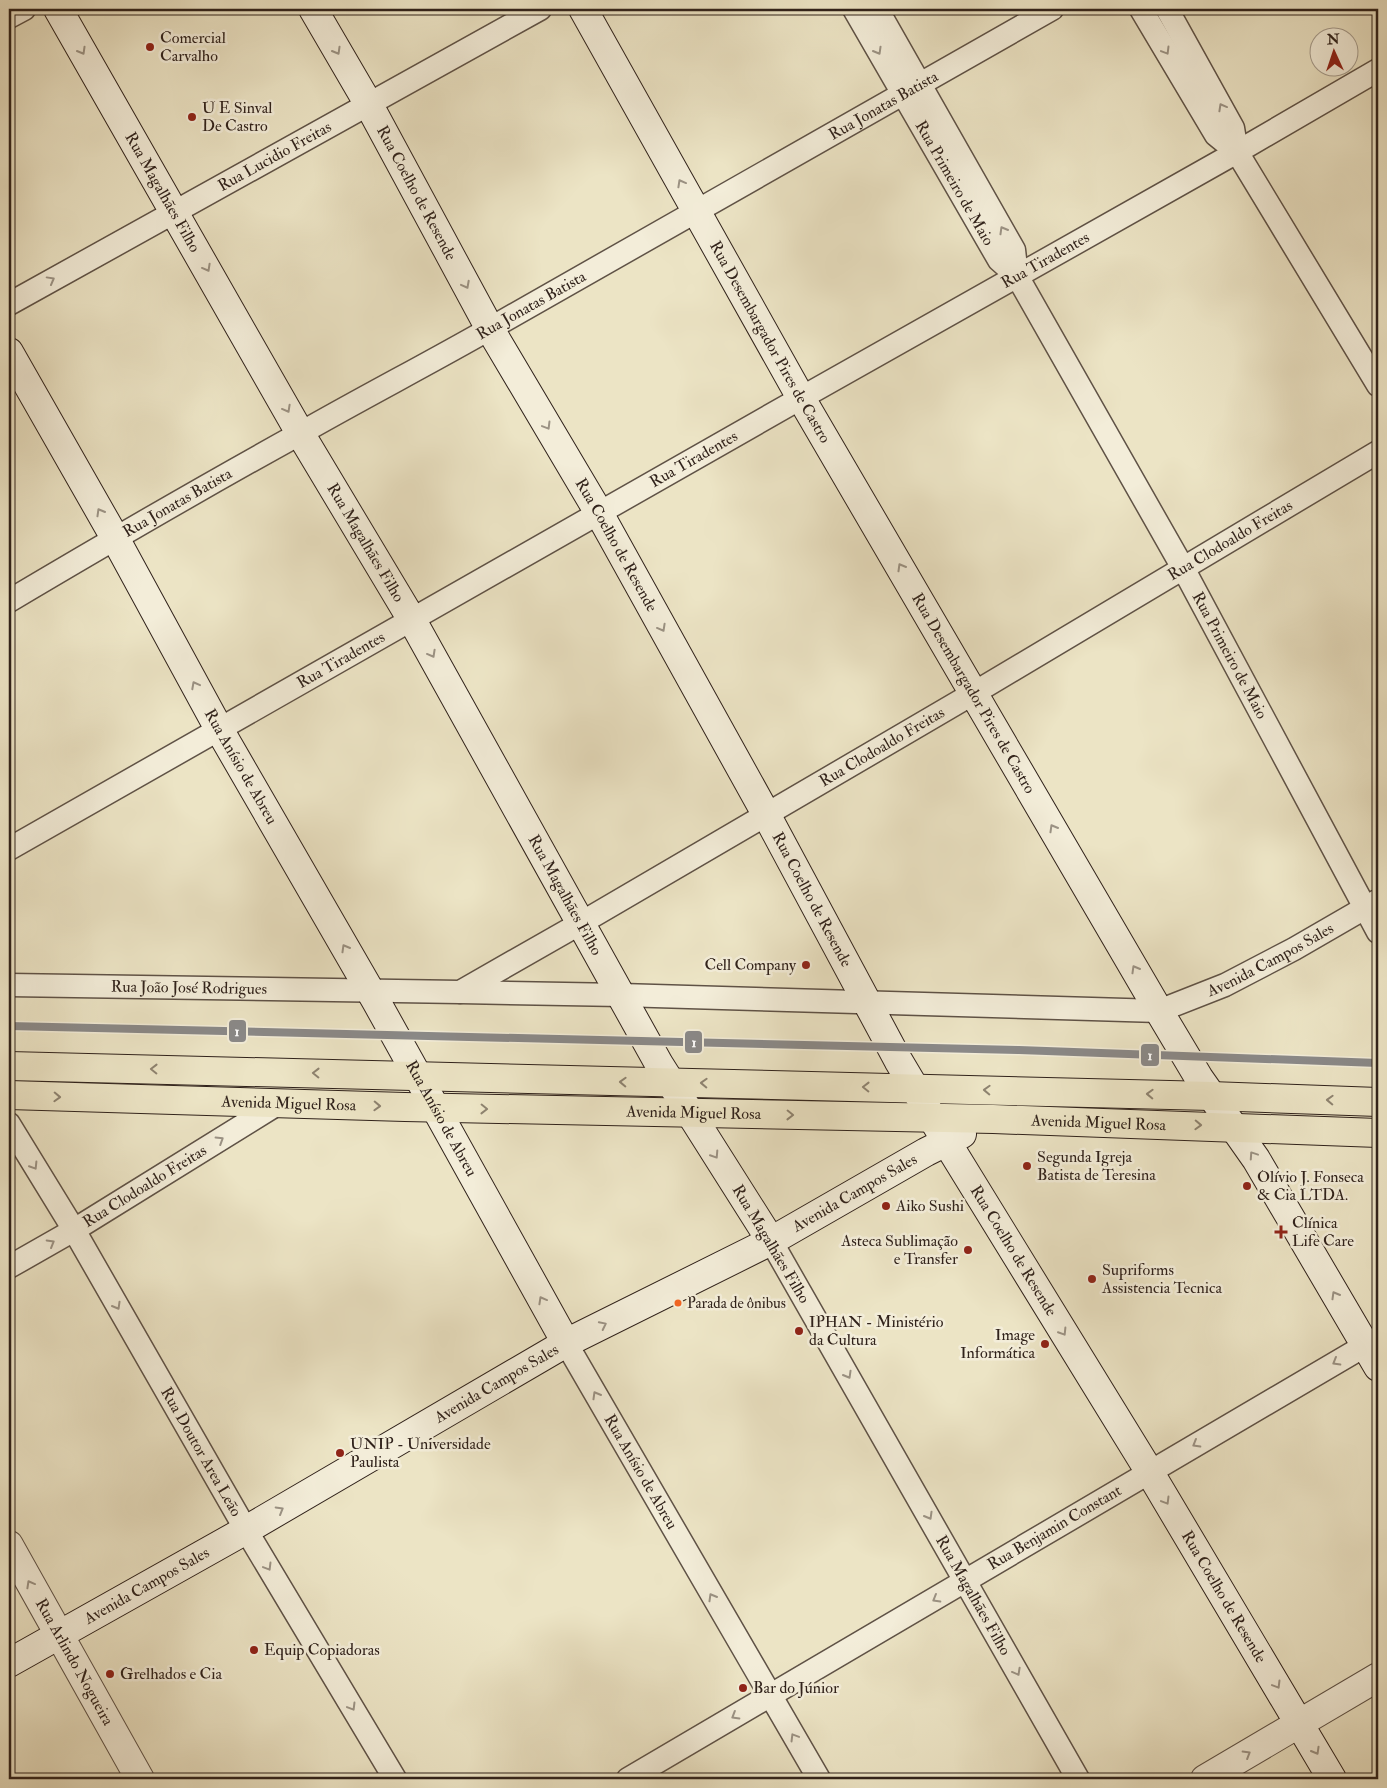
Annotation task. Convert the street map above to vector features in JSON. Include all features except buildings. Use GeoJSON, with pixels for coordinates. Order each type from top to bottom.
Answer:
{"type":"FeatureCollection","features":[{"type":"Feature","properties":{"kind":"main road","name":"Rua Magalhães Filho"},"geometry":{"type":"LineString","coordinates":[[58,9],[300,433],[412,620],[665,1073],[771,1241]]}},
{"type":"Feature","properties":{"kind":"main road","name":"Rua Coelho de Resende"},"geometry":{"type":"LineString","coordinates":[[313,9],[369,105],[490,329],[598,513],[766,814],[898,1060],[946,1142],[1149,1471],[1332,1779]]}},
{"type":"Feature","properties":{"kind":"main road","name":"Rua Desembargador Pires de Castro"},"geometry":{"type":"LineString","coordinates":[[583,9],[802,398],[1162,1016],[1205,1087],[1256,1159],[1374,1350]]}},
{"type":"Feature","properties":{"kind":"main road","name":"Rua Anísio de Abreu"},"geometry":{"type":"LineString","coordinates":[[9,352],[116,538],[218,729],[373,995],[566,1343]]}},
{"type":"Feature","properties":{"kind":"main road","name":"Avenida Miguel Rosa"},"geometry":{"type":"LineString","coordinates":[[9,1066],[411,1065],[665,1073],[915,1088],[1205,1087],[1378,1102]]}},
{"type":"Feature","properties":{"kind":"main road","name":"Avenida Miguel Rosa"},"geometry":{"type":"LineString","coordinates":[[9,1095],[435,1108],[993,1119],[1378,1133]]}},
{"type":"Feature","properties":{"kind":"main road","name":"Avenida Campos Sales"},"geometry":{"type":"LineString","coordinates":[[9,1663],[246,1530],[566,1343],[771,1241],[946,1142],[993,1119]]}},
{"type":"Feature","properties":{"kind":"main road","name":"Rua Arlindo Nogueira"},"geometry":{"type":"LineString","coordinates":[[9,1545],[140,1779]]}},
{"type":"Feature","properties":{"kind":"main road"},"geometry":{"type":"LineString","coordinates":[[1206,1779],[1378,1677]]}},
{"type":"Feature","properties":{"kind":"street"},"geometry":{"type":"LineString","coordinates":[[9,17],[24,9]]}},
{"type":"Feature","properties":{"kind":"street","name":"Rua Lucidio Freitas"},"geometry":{"type":"LineString","coordinates":[[9,304],[540,9]]}},
{"type":"Feature","properties":{"kind":"street","name":"Rua Primeiro de Maio"},"geometry":{"type":"LineString","coordinates":[[854,9],[912,90]]}},
{"type":"Feature","properties":{"kind":"street","name":"Rua Primeiro de Maio"},"geometry":{"type":"LineString","coordinates":[[877,9],[912,90],[1000,260],[1017,276],[1183,568],[1372,905],[1378,932]]}},
{"type":"Feature","properties":{"kind":"street","name":"Rua Jonatas Batista"},"geometry":{"type":"LineString","coordinates":[[9,602],[116,538],[300,433],[490,329],[1052,9]]}},
{"type":"Feature","properties":{"kind":"street"},"geometry":{"type":"LineString","coordinates":[[1141,9],[1216,135],[1237,152],[1378,385]]}},
{"type":"Feature","properties":{"kind":"street"},"geometry":{"type":"LineString","coordinates":[[1167,9],[1233,128],[1237,152]]}},
{"type":"Feature","properties":{"kind":"street","name":"Rua Tiradentes"},"geometry":{"type":"LineString","coordinates":[[9,849],[1237,152],[1378,70]]}},
{"type":"Feature","properties":{"kind":"street","name":"Rua Clodoaldo Freitas"},"geometry":{"type":"LineString","coordinates":[[460,992],[974,693],[1378,452]]}},
{"type":"Feature","properties":{"kind":"street","name":"Avenida Campos Sales"},"geometry":{"type":"LineString","coordinates":[[1162,1016],[1294,949],[1372,905]]}},
{"type":"Feature","properties":{"kind":"street","name":"Rua João José Rodrigues"},"geometry":{"type":"LineString","coordinates":[[9,985],[373,995]]}},
{"type":"Feature","properties":{"kind":"street"},"geometry":{"type":"LineString","coordinates":[[373,995],[460,992],[624,1001],[1162,1016]]}},
{"type":"Feature","properties":{"kind":"street","name":"Rua Clodoaldo Freitas"},"geometry":{"type":"LineString","coordinates":[[9,1267],[74,1230],[279,1103]]}},
{"type":"Feature","properties":{"kind":"street","name":"Rua Doutor Area Leão"},"geometry":{"type":"LineString","coordinates":[[9,1124],[74,1230],[246,1530],[395,1779]]}},
{"type":"Feature","properties":{"kind":"street","name":"Rua Magalhães Filho"},"geometry":{"type":"LineString","coordinates":[[771,1241],[1078,1779]]}},
{"type":"Feature","properties":{"kind":"street","name":"Rua Anísio de Abreu"},"geometry":{"type":"LineString","coordinates":[[566,1343],[769,1696],[819,1779]]}},
{"type":"Feature","properties":{"kind":"street","name":"Rua Benjamin Constant"},"geometry":{"type":"LineString","coordinates":[[628,1779],[966,1581],[1149,1471],[1374,1350]]}},
{"type":"Feature","properties":{"kind":"transit line","name":"1"},"geometry":{"type":"LineString","coordinates":[[9,1026],[1019,1050],[1378,1063]]}},
{"type":"Feature","properties":{"kind":"place","name":"Comercial Carvalho"},"geometry":{"type":"Point","coordinates":[150,47]}},
{"type":"Feature","properties":{"kind":"place","name":"U E Sinval De Castro"},"geometry":{"type":"Point","coordinates":[192,117]}},
{"type":"Feature","properties":{"kind":"place","name":"Cell Company"},"geometry":{"type":"Point","coordinates":[806,965]}},
{"type":"Feature","properties":{"kind":"place","name":"Segunda Igreja Batista de Teresina"},"geometry":{"type":"Point","coordinates":[1027,1166]}},
{"type":"Feature","properties":{"kind":"place","name":"Olívio J. Fonseca & Cia LTDA."},"geometry":{"type":"Point","coordinates":[1247,1186]}},
{"type":"Feature","properties":{"kind":"place","name":"Aiko Sushi"},"geometry":{"type":"Point","coordinates":[886,1206]}},
{"type":"Feature","properties":{"kind":"place","name":"Clínica Life Care"},"geometry":{"type":"Point","coordinates":[1281,1232]}},
{"type":"Feature","properties":{"kind":"place","name":"Asteca Sublimação e Transfer"},"geometry":{"type":"Point","coordinates":[968,1250]}},
{"type":"Feature","properties":{"kind":"place","name":"Supriforms Assistencia Tecnica"},"geometry":{"type":"Point","coordinates":[1092,1279]}},
{"type":"Feature","properties":{"kind":"place","name":"Parada de ônibus"},"geometry":{"type":"Point","coordinates":[678,1303]}},
{"type":"Feature","properties":{"kind":"place","name":"IPHAN - Ministério da Cultura"},"geometry":{"type":"Point","coordinates":[799,1331]}},
{"type":"Feature","properties":{"kind":"place","name":"Image Informática"},"geometry":{"type":"Point","coordinates":[1045,1344]}},
{"type":"Feature","properties":{"kind":"place","name":"UNIP - Universidade Paulista"},"geometry":{"type":"Point","coordinates":[340,1453]}},
{"type":"Feature","properties":{"kind":"place","name":"Equip Copiadoras"},"geometry":{"type":"Point","coordinates":[254,1650]}},
{"type":"Feature","properties":{"kind":"place","name":"Grelhados e Cia"},"geometry":{"type":"Point","coordinates":[110,1674]}},
{"type":"Feature","properties":{"kind":"place","name":"Bar do Júnior"},"geometry":{"type":"Point","coordinates":[743,1688]}}]}
